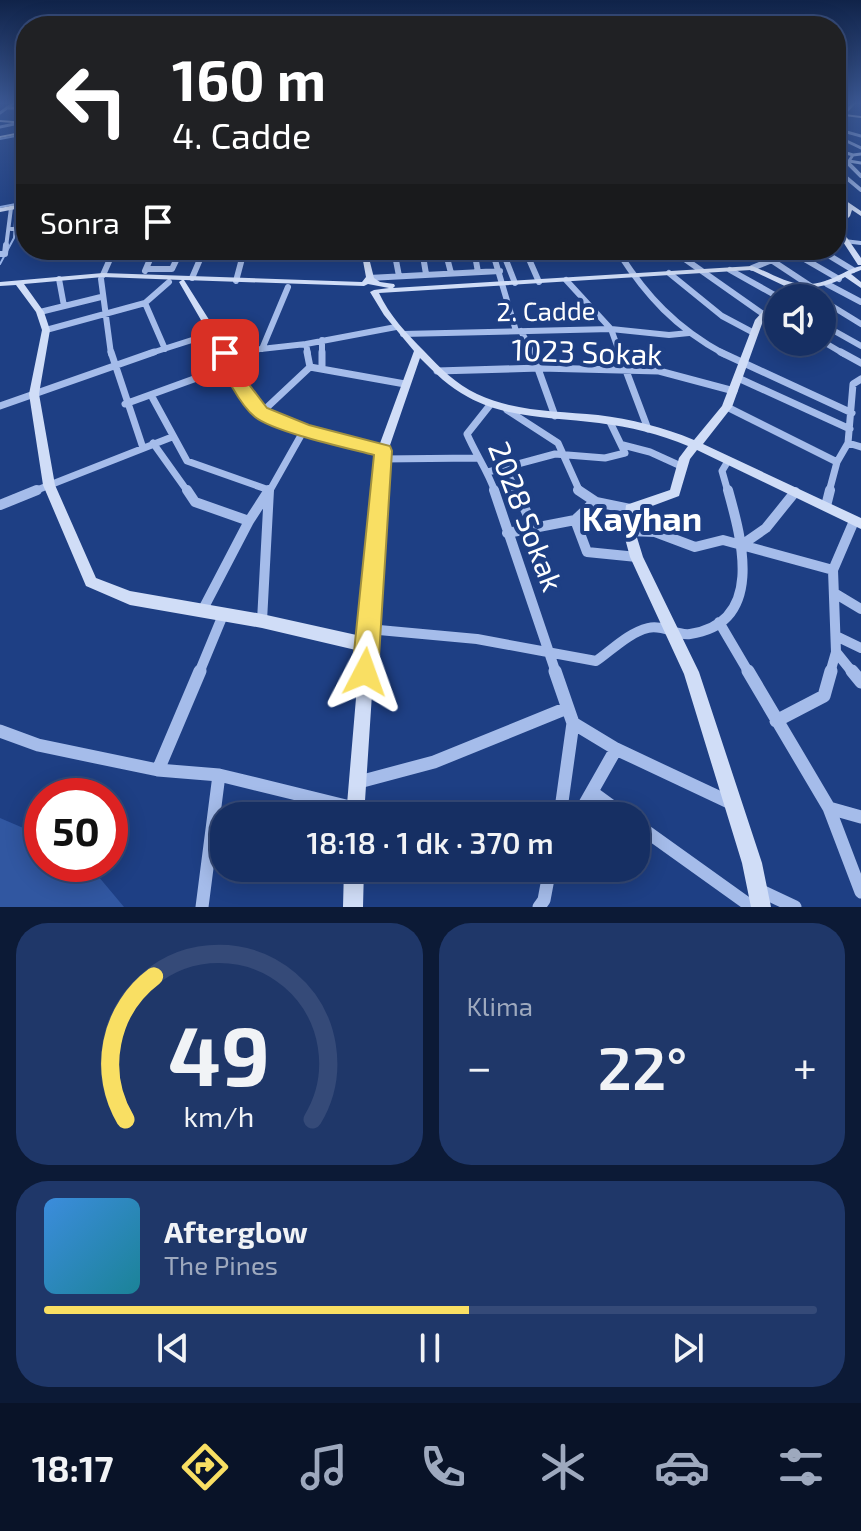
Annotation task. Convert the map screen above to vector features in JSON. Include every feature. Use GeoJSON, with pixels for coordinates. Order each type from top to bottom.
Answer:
{"type":"FeatureCollection","features":[{"type":"Feature","properties":{"kind":"street"},"geometry":{"type":"LineString","coordinates":[[850,158],[861,151]]}},
{"type":"Feature","properties":{"kind":"street"},"geometry":{"type":"LineString","coordinates":[[846,157],[861,163]]}},
{"type":"Feature","properties":{"kind":"street"},"geometry":{"type":"LineString","coordinates":[[846,157],[850,158],[860,176]]}},
{"type":"Feature","properties":{"kind":"street"},"geometry":{"type":"LineString","coordinates":[[2,254],[16,214]]}},
{"type":"Feature","properties":{"kind":"street"},"geometry":{"type":"LineString","coordinates":[[0,237],[16,230]]}},
{"type":"Feature","properties":{"kind":"street"},"geometry":{"type":"LineString","coordinates":[[110,260],[102,277],[102,314],[125,404],[143,448]]}},
{"type":"Feature","properties":{"kind":"street"},"geometry":{"type":"LineString","coordinates":[[144,273],[150,260]]}},
{"type":"Feature","properties":{"kind":"street"},"geometry":{"type":"LineString","coordinates":[[102,277],[172,269],[176,260]]}},
{"type":"Feature","properties":{"kind":"street"},"geometry":{"type":"LineString","coordinates":[[187,280],[198,260]]}},
{"type":"Feature","properties":{"kind":"street"},"geometry":{"type":"LineString","coordinates":[[236,281],[242,260]]}},
{"type":"Feature","properties":{"kind":"street"},"geometry":{"type":"LineString","coordinates":[[366,260],[373,288],[400,331],[437,371],[490,405],[648,429],[697,447],[858,522],[833,570],[836,652],[824,696],[776,721]]}},
{"type":"Feature","properties":{"kind":"street"},"geometry":{"type":"LineString","coordinates":[[396,260],[399,276]]}},
{"type":"Feature","properties":{"kind":"street"},"geometry":{"type":"LineString","coordinates":[[424,260],[426,274]]}},
{"type":"Feature","properties":{"kind":"street"},"geometry":{"type":"LineString","coordinates":[[448,260],[451,273]]}},
{"type":"Feature","properties":{"kind":"street"},"geometry":{"type":"LineString","coordinates":[[476,260],[478,272]]}},
{"type":"Feature","properties":{"kind":"street"},"geometry":{"type":"LineString","coordinates":[[496,260],[519,331],[540,368],[555,416]]}},
{"type":"Feature","properties":{"kind":"street"},"geometry":{"type":"LineString","coordinates":[[505,260],[515,283]]}},
{"type":"Feature","properties":{"kind":"street"},"geometry":{"type":"LineString","coordinates":[[529,260],[539,282]]}},
{"type":"Feature","properties":{"kind":"street"},"geometry":{"type":"LineString","coordinates":[[623,260],[664,312],[689,333],[852,413]]}},
{"type":"Feature","properties":{"kind":"street"},"geometry":{"type":"LineString","coordinates":[[684,260],[764,311]]}},
{"type":"Feature","properties":{"kind":"street"},"geometry":{"type":"LineString","coordinates":[[144,273],[187,280],[288,287],[373,288],[502,284],[730,270],[752,268],[772,260],[808,284]]}},
{"type":"Feature","properties":{"kind":"street"},"geometry":{"type":"LineString","coordinates":[[819,260],[852,271]]}},
{"type":"Feature","properties":{"kind":"street"},"geometry":{"type":"LineString","coordinates":[[835,260],[852,271],[861,286]]}},
{"type":"Feature","properties":{"kind":"street"},"geometry":{"type":"LineString","coordinates":[[752,268],[790,284]]}},
{"type":"Feature","properties":{"kind":"street"},"geometry":{"type":"LineString","coordinates":[[730,270],[764,290]]}},
{"type":"Feature","properties":{"kind":"street"},"geometry":{"type":"LineString","coordinates":[[0,284],[102,277],[373,288],[399,276],[500,271]]}},
{"type":"Feature","properties":{"kind":"street"},"geometry":{"type":"LineString","coordinates":[[827,284],[852,271]]}},
{"type":"Feature","properties":{"kind":"street"},"geometry":{"type":"LineString","coordinates":[[669,273],[722,316],[754,333]]}},
{"type":"Feature","properties":{"kind":"street"},"geometry":{"type":"LineString","coordinates":[[59,279],[64,306]]}},
{"type":"Feature","properties":{"kind":"street"},"geometry":{"type":"LineString","coordinates":[[187,280],[225,353],[227,367],[261,413],[383,455],[477,458]]}},
{"type":"Feature","properties":{"kind":"street"},"geometry":{"type":"LineString","coordinates":[[566,280],[611,329],[648,429]]}},
{"type":"Feature","properties":{"kind":"street"},"geometry":{"type":"LineString","coordinates":[[46,330],[145,303],[169,282]]}},
{"type":"Feature","properties":{"kind":"street"},"geometry":{"type":"LineString","coordinates":[[19,283],[40,312],[46,330],[34,394],[49,485],[91,582],[130,598],[262,621],[367,645]]}},
{"type":"Feature","properties":{"kind":"street"},"geometry":{"type":"LineString","coordinates":[[262,349],[288,287]]}},
{"type":"Feature","properties":{"kind":"street"},"geometry":{"type":"LineString","coordinates":[[836,289],[861,302]]}},
{"type":"Feature","properties":{"kind":"street"},"geometry":{"type":"LineString","coordinates":[[40,312],[101,297]]}},
{"type":"Feature","properties":{"kind":"street"},"geometry":{"type":"LineString","coordinates":[[145,303],[165,349]]}},
{"type":"Feature","properties":{"kind":"street"},"geometry":{"type":"LineString","coordinates":[[836,309],[861,324]]}},
{"type":"Feature","properties":{"kind":"street"},"geometry":{"type":"LineString","coordinates":[[507,410],[523,422],[539,427],[563,450],[572,482],[580,495],[594,502],[630,509],[675,493],[685,458],[727,407],[764,314]]}},
{"type":"Feature","properties":{"kind":"street","name":"2. Cadde"},"geometry":{"type":"LineString","coordinates":[[225,353],[400,331],[611,329],[669,335],[689,333]]}},
{"type":"Feature","properties":{"kind":"street"},"geometry":{"type":"LineString","coordinates":[[836,332],[861,346]]}},
{"type":"Feature","properties":{"kind":"street"},"geometry":{"type":"LineString","coordinates":[[0,406],[114,364],[214,333]]}},
{"type":"Feature","properties":{"kind":"street"},"geometry":{"type":"LineString","coordinates":[[322,340],[322,368]]}},
{"type":"Feature","properties":{"kind":"street"},"geometry":{"type":"LineString","coordinates":[[306,344],[310,367]]}},
{"type":"Feature","properties":{"kind":"street"},"geometry":{"type":"LineString","coordinates":[[836,349],[861,363]]}},
{"type":"Feature","properties":{"kind":"street"},"geometry":{"type":"LineString","coordinates":[[356,802],[383,455],[418,352]]}},
{"type":"Feature","properties":{"kind":"street"},"geometry":{"type":"LineString","coordinates":[[125,404],[227,367]]}},
{"type":"Feature","properties":{"kind":"street"},"geometry":{"type":"LineString","coordinates":[[261,413],[310,367],[405,384]]}},
{"type":"Feature","properties":{"kind":"street","name":"1023 Sokak"},"geometry":{"type":"LineString","coordinates":[[437,371],[540,368],[659,371],[734,391]]}},
{"type":"Feature","properties":{"kind":"street"},"geometry":{"type":"LineString","coordinates":[[738,378],[850,429]]}},
{"type":"Feature","properties":{"kind":"street"},"geometry":{"type":"LineString","coordinates":[[826,506],[837,462],[848,443],[857,392],[853,384],[861,379]]}},
{"type":"Feature","properties":{"kind":"street"},"geometry":{"type":"LineString","coordinates":[[151,395],[187,461],[269,490]]}},
{"type":"Feature","properties":{"kind":"street","name":"2028 Sokak"},"geometry":{"type":"LineString","coordinates":[[490,405],[467,434],[477,458],[488,472],[573,723]]}},
{"type":"Feature","properties":{"kind":"street"},"geometry":{"type":"LineString","coordinates":[[727,407],[837,462]]}},
{"type":"Feature","properties":{"kind":"street"},"geometry":{"type":"LineString","coordinates":[[488,472],[555,454],[605,458],[625,453],[610,422]]}},
{"type":"Feature","properties":{"kind":"street"},"geometry":{"type":"LineString","coordinates":[[202,612],[249,521],[304,430]]}},
{"type":"Feature","properties":{"kind":"street"},"geometry":{"type":"LineString","coordinates":[[0,505],[172,437]]}},
{"type":"Feature","properties":{"kind":"street"},"geometry":{"type":"LineString","coordinates":[[153,443],[195,502],[249,521]]}},
{"type":"Feature","properties":{"kind":"street"},"geometry":{"type":"LineString","coordinates":[[848,443],[861,447]]}},
{"type":"Feature","properties":{"kind":"street"},"geometry":{"type":"LineString","coordinates":[[623,445],[650,452],[683,467]]}},
{"type":"Feature","properties":{"kind":"street"},"geometry":{"type":"LineString","coordinates":[[368,629],[477,639],[596,661],[644,629],[657,626],[688,635],[719,622],[734,611],[743,581],[743,544],[722,471],[728,461]]}},
{"type":"Feature","properties":{"kind":"street"},"geometry":{"type":"LineString","coordinates":[[504,466],[534,528]]}},
{"type":"Feature","properties":{"kind":"street"},"geometry":{"type":"LineString","coordinates":[[262,621],[269,490]]}},
{"type":"Feature","properties":{"kind":"street"},"geometry":{"type":"LineString","coordinates":[[743,544],[757,537],[771,524],[795,492]]}},
{"type":"Feature","properties":{"kind":"street"},"geometry":{"type":"LineString","coordinates":[[507,533],[575,520],[594,502]]}},
{"type":"Feature","properties":{"kind":"street"},"geometry":{"type":"LineString","coordinates":[[630,509],[629,531],[637,557],[691,672],[761,907]]}},
{"type":"Feature","properties":{"kind":"street"},"geometry":{"type":"LineString","coordinates":[[575,520],[587,552],[637,557]]}},
{"type":"Feature","properties":{"kind":"street"},"geometry":{"type":"LineString","coordinates":[[629,531],[655,532],[695,547],[723,540],[833,570]]}},
{"type":"Feature","properties":{"kind":"street"},"geometry":{"type":"LineString","coordinates":[[836,594],[861,609]]}},
{"type":"Feature","properties":{"kind":"street"},"geometry":{"type":"LineString","coordinates":[[158,770],[223,615]]}},
{"type":"Feature","properties":{"kind":"street"},"geometry":{"type":"LineString","coordinates":[[719,622],[829,808],[861,892]]}},
{"type":"Feature","properties":{"kind":"street"},"geometry":{"type":"LineString","coordinates":[[836,636],[861,648]]}},
{"type":"Feature","properties":{"kind":"street"},"geometry":{"type":"LineString","coordinates":[[836,652],[861,682]]}},
{"type":"Feature","properties":{"kind":"street"},"geometry":{"type":"LineString","coordinates":[[359,782],[434,762],[567,708]]}},
{"type":"Feature","properties":{"kind":"street"},"geometry":{"type":"LineString","coordinates":[[562,802],[573,723],[616,749],[731,803]]}},
{"type":"Feature","properties":{"kind":"street"},"geometry":{"type":"LineString","coordinates":[[0,731],[38,745],[158,770],[219,775],[318,802]]}},
{"type":"Feature","properties":{"kind":"street"},"geometry":{"type":"LineString","coordinates":[[586,802],[616,749]]}},
{"type":"Feature","properties":{"kind":"street"},"geometry":{"type":"LineString","coordinates":[[202,907],[219,775]]}},
{"type":"Feature","properties":{"kind":"street"},"geometry":{"type":"LineString","coordinates":[[592,792],[606,802]]}},
{"type":"Feature","properties":{"kind":"street"},"geometry":{"type":"LineString","coordinates":[[829,808],[861,817]]}},
{"type":"Feature","properties":{"kind":"street"},"geometry":{"type":"LineString","coordinates":[[650,834],[752,907]]}},
{"type":"Feature","properties":{"kind":"street"},"geometry":{"type":"LineString","coordinates":[[353,907],[354,882]]}},
{"type":"Feature","properties":{"kind":"street"},"geometry":{"type":"LineString","coordinates":[[545,905],[548,882]]}},
{"type":"Feature","properties":{"kind":"street"},"geometry":{"type":"LineString","coordinates":[[757,889],[795,907]]}},
{"type":"Feature","properties":{"kind":"shaded area"},"geometry":{"type":"Polygon","coordinates":[[[0,818],[24,828],[24,882],[103,882],[124,907],[0,907],[0,818]]]}},
{"type":"Feature","properties":{"kind":"waterway"},"geometry":{"type":"LineString","coordinates":[[0,207],[16,204],[14,238],[0,264]]}},
{"type":"Feature","properties":{"kind":"district","name":"Kayhan"},"geometry":{"type":"Point","coordinates":[642,517]}},
{"type":"Feature","properties":{"kind":"route"},"geometry":{"type":"LineString","coordinates":[[225,353],[227,367],[261,413],[304,430],[383,451],[365,672]]}}]}
